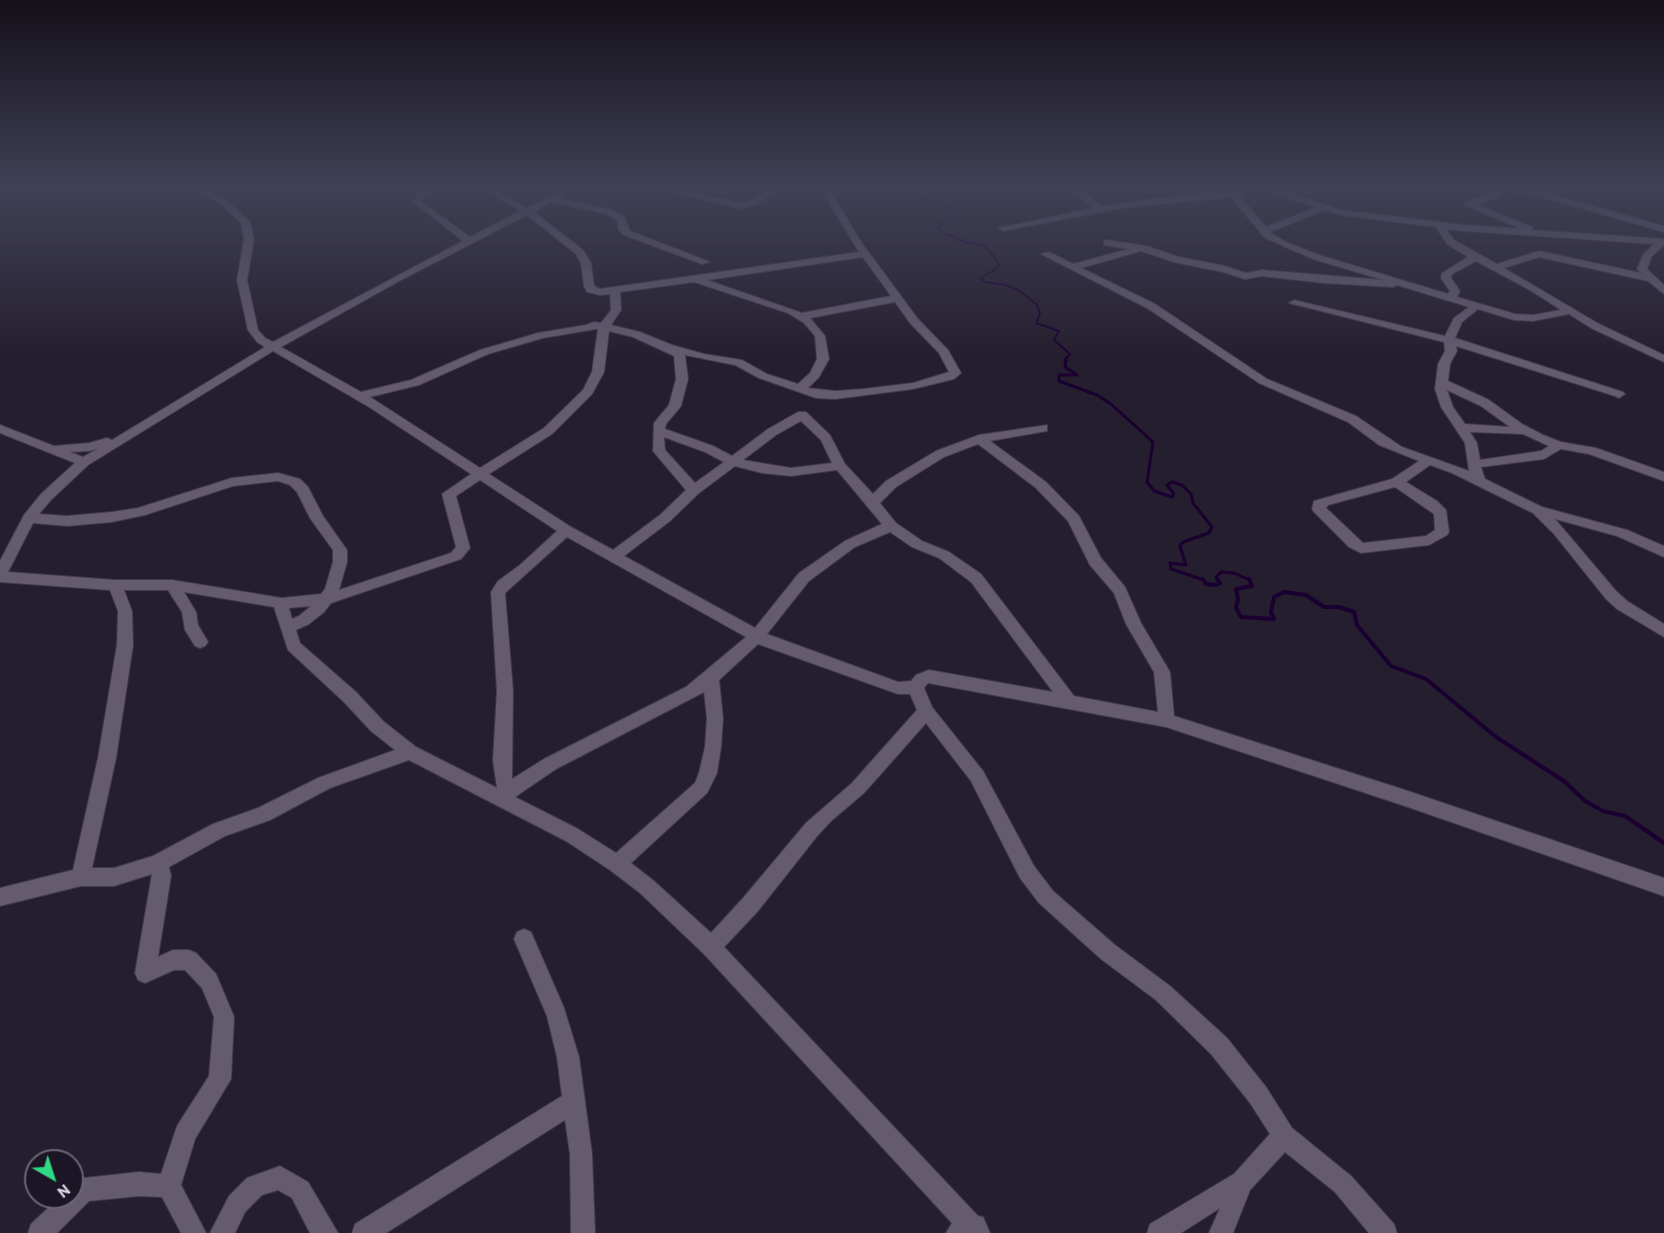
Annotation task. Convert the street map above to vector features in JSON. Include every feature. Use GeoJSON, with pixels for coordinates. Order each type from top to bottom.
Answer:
{"type":"FeatureCollection","features":[{"type":"Feature","properties":{"kind":"street"},"geometry":{"type":"LineString","coordinates":[[248,247],[242,280],[253,330],[261,340],[360,396],[566,530],[758,636],[898,688],[915,687],[922,679],[930,676],[1166,720],[1408,799],[1664,887]]}},
{"type":"Feature","properties":{"kind":"street"},"geometry":{"type":"LineString","coordinates":[[459,247],[274,346],[84,462],[46,497],[29,518],[1,572],[115,585],[172,585],[274,601],[280,604],[325,599],[430,567],[460,553],[463,548],[448,496],[478,474],[548,430],[588,392],[598,372],[604,327],[616,310],[615,290]]}},
{"type":"Feature","properties":{"kind":"street"},"geometry":{"type":"LineString","coordinates":[[571,247],[584,257],[591,290],[600,292],[748,269],[866,254]]}},
{"type":"Feature","properties":{"kind":"street"},"geometry":{"type":"LineString","coordinates":[[663,247],[705,262]]}},
{"type":"Feature","properties":{"kind":"street"},"geometry":{"type":"LineString","coordinates":[[360,396],[416,383],[461,360],[532,338],[589,328],[594,325],[636,334],[668,347],[738,362],[763,376],[826,395],[913,386],[950,377],[955,373],[944,352],[914,321],[861,247]]}},
{"type":"Feature","properties":{"kind":"street"},"geometry":{"type":"LineString","coordinates":[[1128,247],[1177,260],[1225,269],[1245,276],[1262,273],[1324,280],[1414,285]]}},
{"type":"Feature","properties":{"kind":"street"},"geometry":{"type":"LineString","coordinates":[[1290,247],[1476,305],[1525,318],[1571,311]]}},
{"type":"Feature","properties":{"kind":"street"},"geometry":{"type":"LineString","coordinates":[[1458,247],[1614,335],[1664,358]]}},
{"type":"Feature","properties":{"kind":"street"},"geometry":{"type":"LineString","coordinates":[[1658,247],[1644,261],[1643,272],[1664,291]]}},
{"type":"Feature","properties":{"kind":"street"},"geometry":{"type":"LineString","coordinates":[[1072,267],[1142,249]]}},
{"type":"Feature","properties":{"kind":"street"},"geometry":{"type":"LineString","coordinates":[[1046,254],[1167,316],[1263,381],[1352,419],[1398,450],[1429,459],[1537,510],[1622,532],[1664,552]]}},
{"type":"Feature","properties":{"kind":"street"},"geometry":{"type":"LineString","coordinates":[[1495,268],[1539,254],[1649,278]]}},
{"type":"Feature","properties":{"kind":"street"},"geometry":{"type":"LineString","coordinates":[[1452,297],[1455,291],[1447,281],[1446,273],[1475,257]]}},
{"type":"Feature","properties":{"kind":"street"},"geometry":{"type":"LineString","coordinates":[[695,279],[803,316],[898,298]]}},
{"type":"Feature","properties":{"kind":"street"},"geometry":{"type":"LineString","coordinates":[[1294,303],[1449,340],[1619,394]]}},
{"type":"Feature","properties":{"kind":"street"},"geometry":{"type":"LineString","coordinates":[[1476,305],[1458,320],[1449,340],[1451,351],[1444,364],[1441,389],[1447,407],[1474,449],[1475,465],[1480,482]]}},
{"type":"Feature","properties":{"kind":"street"},"geometry":{"type":"LineString","coordinates":[[800,389],[815,375],[823,359],[820,336],[803,316]]}},
{"type":"Feature","properties":{"kind":"street"},"geometry":{"type":"LineString","coordinates":[[668,347],[679,354],[682,363],[682,379],[675,406],[660,423],[659,451],[694,490]]}},
{"type":"Feature","properties":{"kind":"street"},"geometry":{"type":"LineString","coordinates":[[1442,383],[1485,403],[1527,432],[1559,445],[1592,451],[1664,477]]}},
{"type":"Feature","properties":{"kind":"street"},"geometry":{"type":"LineString","coordinates":[[800,389],[802,414],[826,438],[840,466],[891,526],[917,544],[944,555],[976,578],[1068,701]]}},
{"type":"Feature","properties":{"kind":"street"},"geometry":{"type":"LineString","coordinates":[[613,556],[665,518],[694,490],[772,432],[802,414]]}},
{"type":"Feature","properties":{"kind":"street"},"geometry":{"type":"LineString","coordinates":[[872,503],[898,479],[940,454],[979,439],[1044,428]]}},
{"type":"Feature","properties":{"kind":"street"},"geometry":{"type":"LineString","coordinates":[[1461,428],[1499,428],[1527,432]]}},
{"type":"Feature","properties":{"kind":"street"},"geometry":{"type":"LineString","coordinates":[[0,429],[84,462]]}},
{"type":"Feature","properties":{"kind":"street"},"geometry":{"type":"LineString","coordinates":[[658,430],[710,449],[734,462],[774,471],[790,472],[840,466]]}},
{"type":"Feature","properties":{"kind":"street"},"geometry":{"type":"LineString","coordinates":[[51,448],[89,447],[130,435]]}},
{"type":"Feature","properties":{"kind":"street"},"geometry":{"type":"LineString","coordinates":[[979,439],[1041,485],[1074,519],[1095,561],[1120,591],[1134,624],[1162,672],[1166,698],[1166,720]]}},
{"type":"Feature","properties":{"kind":"street"},"geometry":{"type":"LineString","coordinates":[[1475,465],[1544,454],[1559,445]]}},
{"type":"Feature","properties":{"kind":"street"},"geometry":{"type":"LineString","coordinates":[[1397,482],[1432,504],[1441,513],[1442,532],[1429,540],[1361,548],[1318,509],[1318,504],[1323,502],[1397,482],[1429,459]]}},
{"type":"Feature","properties":{"kind":"street"},"geometry":{"type":"LineString","coordinates":[[29,518],[66,521],[112,517],[140,512],[222,484],[278,477],[295,482],[303,490],[317,518],[340,550],[340,562],[332,590],[314,614],[286,627]]}},
{"type":"Feature","properties":{"kind":"street"},"geometry":{"type":"LineString","coordinates":[[1537,510],[1559,531],[1611,595],[1664,631]]}},
{"type":"Feature","properties":{"kind":"street"},"geometry":{"type":"LineString","coordinates":[[505,795],[550,764],[668,705],[711,678],[758,636],[804,578],[850,544],[891,526]]}},
{"type":"Feature","properties":{"kind":"street"},"geometry":{"type":"LineString","coordinates":[[505,795],[502,760],[505,691],[498,592],[503,585],[525,569],[566,530]]}},
{"type":"Feature","properties":{"kind":"street"},"geometry":{"type":"LineString","coordinates":[[81,877],[107,758],[125,645],[125,611],[115,585]]}},
{"type":"Feature","properties":{"kind":"street"},"geometry":{"type":"LineString","coordinates":[[172,585],[189,612],[190,626],[200,642]]}},
{"type":"Feature","properties":{"kind":"street"},"geometry":{"type":"LineString","coordinates":[[280,604],[294,646],[324,671],[377,726],[410,752],[505,795],[617,864],[655,894],[711,946],[970,1231]]}},
{"type":"Feature","properties":{"kind":"street"},"geometry":{"type":"LineString","coordinates":[[617,864],[701,788],[708,773],[713,747],[715,718],[711,678]]}},
{"type":"Feature","properties":{"kind":"street"},"geometry":{"type":"LineString","coordinates":[[915,687],[926,711],[977,776],[1028,872],[1047,897],[1108,952],[1163,993],[1219,1046],[1258,1095],[1284,1136],[1343,1184],[1385,1233]]}},
{"type":"Feature","properties":{"kind":"street"},"geometry":{"type":"LineString","coordinates":[[711,946],[751,904],[812,829],[858,788],[926,711]]}},
{"type":"Feature","properties":{"kind":"street"},"geometry":{"type":"LineString","coordinates":[[0,897],[81,877],[114,877],[158,863],[219,830],[264,814],[334,779],[410,752]]}},
{"type":"Feature","properties":{"kind":"street"},"geometry":{"type":"LineString","coordinates":[[158,863],[162,876],[145,973],[173,960],[189,960],[209,981],[224,1017],[220,1078],[185,1134],[169,1186],[194,1233]]}},
{"type":"Feature","properties":{"kind":"street"},"geometry":{"type":"LineString","coordinates":[[524,939],[557,1015],[568,1057],[581,1154],[583,1233]]}},
{"type":"Feature","properties":{"kind":"street"},"geometry":{"type":"LineString","coordinates":[[364,1233],[573,1102]]}},
{"type":"Feature","properties":{"kind":"street"},"geometry":{"type":"LineString","coordinates":[[1159,1233],[1208,1200],[1242,1182],[1284,1136]]}},
{"type":"Feature","properties":{"kind":"street"},"geometry":{"type":"LineString","coordinates":[[222,1233],[237,1204],[255,1186],[280,1178],[300,1190],[321,1229],[326,1233]]}},
{"type":"Feature","properties":{"kind":"street"},"geometry":{"type":"LineString","coordinates":[[1221,1233],[1242,1182]]}},
{"type":"Feature","properties":{"kind":"street"},"geometry":{"type":"LineString","coordinates":[[40,1233],[84,1190],[139,1184],[169,1186]]}},
{"type":"Feature","properties":{"kind":"waterway"},"geometry":{"type":"LineString","coordinates":[[985,247],[999,265],[981,278],[985,282],[1006,285],[1020,291],[1037,305],[1040,314],[1036,323],[1059,331],[1054,340],[1070,354],[1066,359]]}},
{"type":"Feature","properties":{"kind":"waterway"},"geometry":{"type":"LineString","coordinates":[[1066,359],[1065,367],[1077,375],[1059,375],[1059,381],[1097,395],[1111,404],[1153,442],[1147,482],[1154,491],[1172,497],[1174,494],[1167,485],[1172,482],[1182,485],[1191,494],[1193,503],[1212,527],[1209,533],[1183,542],[1180,546],[1186,565],[1170,563],[1171,569],[1204,580]]}},
{"type":"Feature","properties":{"kind":"waterway"},"geometry":{"type":"LineString","coordinates":[[1218,580],[1216,577],[1221,572],[1234,573],[1249,580]]}},
{"type":"Feature","properties":{"kind":"waterway"},"geometry":{"type":"LineString","coordinates":[[1204,580],[1206,584],[1216,585],[1220,583],[1217,579]]}},
{"type":"Feature","properties":{"kind":"waterway"},"geometry":{"type":"LineString","coordinates":[[1249,580],[1252,586],[1236,589],[1238,599],[1236,608],[1241,617],[1274,619],[1271,612],[1274,597],[1284,592],[1306,595],[1324,607],[1339,607],[1354,612],[1357,625],[1391,666],[1426,679],[1496,737],[1564,781],[1585,801],[1603,811],[1625,816],[1664,843]]}}]}
